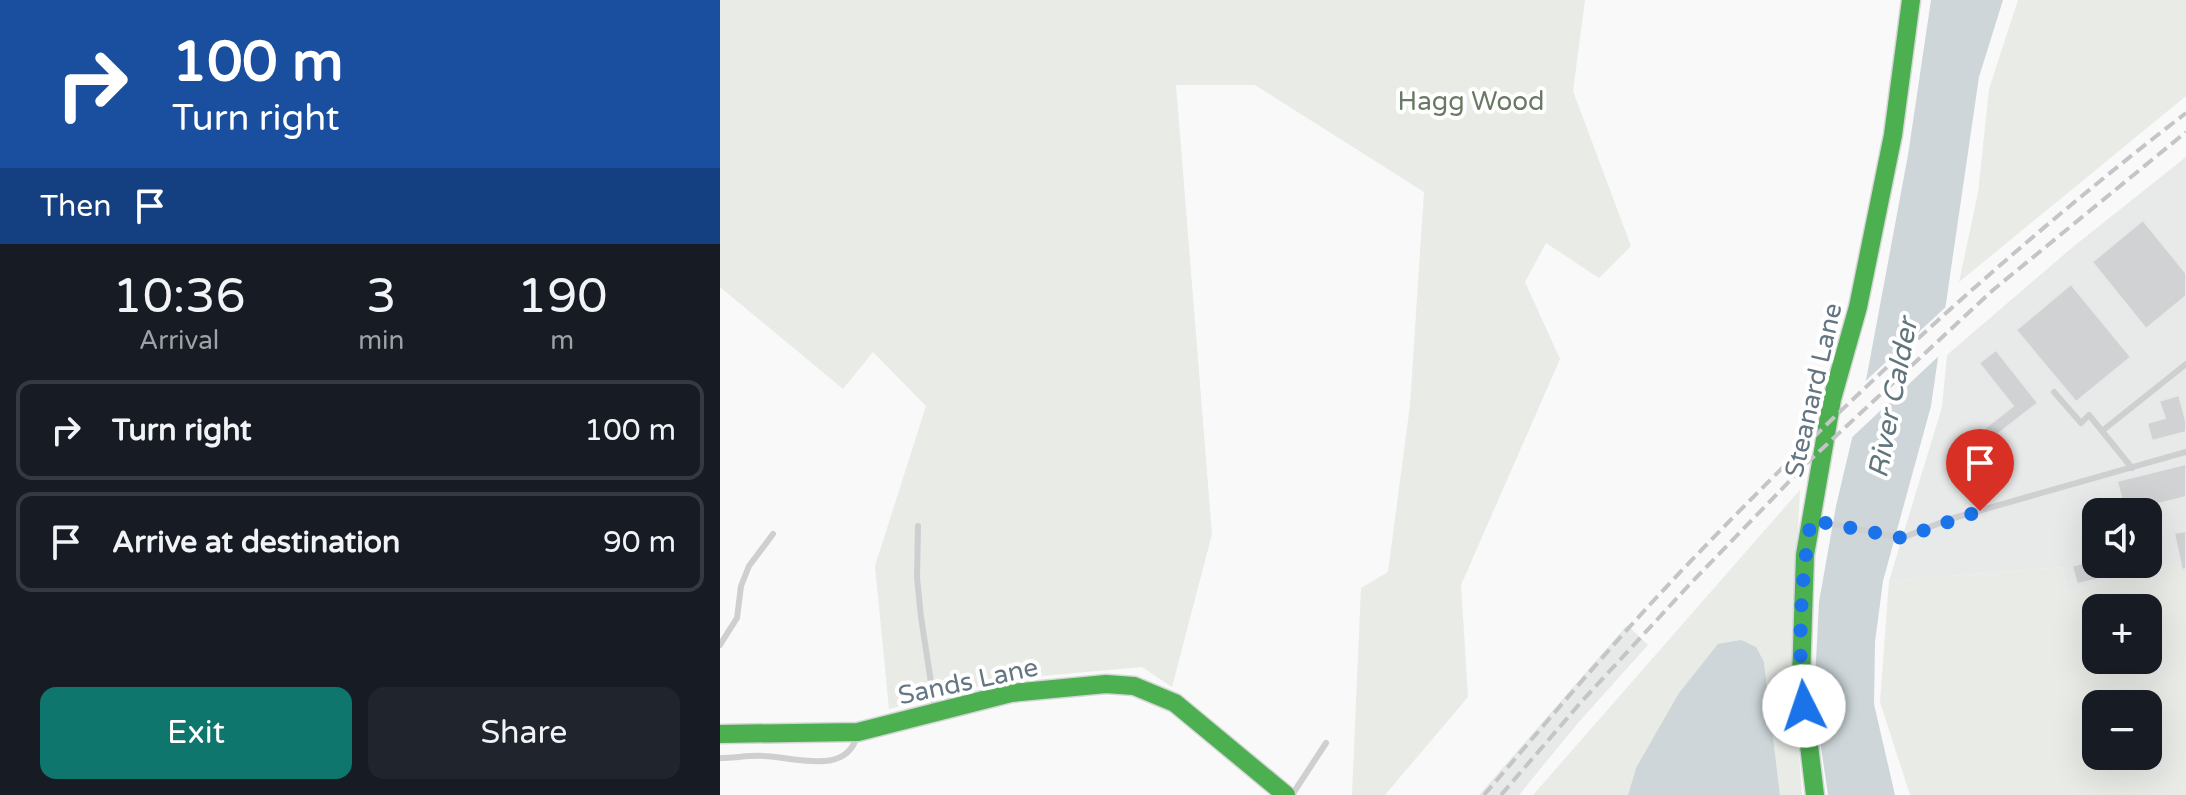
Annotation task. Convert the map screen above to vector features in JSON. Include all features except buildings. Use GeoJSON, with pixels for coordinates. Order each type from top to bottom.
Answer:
{"type":"FeatureCollection","features":[{"type":"Feature","properties":{"kind":"street","name":"Steanard Lane"},"geometry":{"type":"LineString","coordinates":[[1815,795],[1801,679],[1805,555],[1816,521],[1832,399],[1858,307],[1893,135],[1911,0]]}},
{"type":"Feature","properties":{"kind":"street","name":"Sands Lane"},"geometry":{"type":"LineString","coordinates":[[720,734],[858,732],[1011,693],[1106,684],[1134,686],[1175,703],[1289,795]]}},
{"type":"Feature","properties":{"kind":"lane"},"geometry":{"type":"LineString","coordinates":[[2102,431],[2186,364]]}},
{"type":"Feature","properties":{"kind":"lane"},"geometry":{"type":"LineString","coordinates":[[2054,392],[2081,423],[2089,415],[2132,468]]}},
{"type":"Feature","properties":{"kind":"lane"},"geometry":{"type":"LineString","coordinates":[[1816,521],[1902,538],[1950,519],[2186,452]]}},
{"type":"Feature","properties":{"kind":"lane"},"geometry":{"type":"LineString","coordinates":[[918,526],[917,578],[935,713]]}},
{"type":"Feature","properties":{"kind":"lane"},"geometry":{"type":"LineString","coordinates":[[720,645],[737,618],[741,586],[749,566],[773,534]]}},
{"type":"Feature","properties":{"kind":"lane"},"geometry":{"type":"LineString","coordinates":[[720,758],[762,756],[833,761],[847,755],[854,747],[858,732]]}},
{"type":"Feature","properties":{"kind":"lane"},"geometry":{"type":"LineString","coordinates":[[1289,795],[1326,743]]}},
{"type":"Feature","properties":{"kind":"shaded area"},"geometry":{"type":"Polygon","coordinates":[[[2186,157],[2186,560],[2162,566],[2162,498],[2082,498],[2082,578],[2119,578],[2067,592],[2062,567],[1889,581],[1942,407],[1947,355],[2074,246],[2186,157]]]}},
{"type":"Feature","properties":{"kind":"shaded area"},"geometry":{"type":"Polygon","coordinates":[[[1627,625],[1648,645],[1519,795],[1479,795],[1627,625]]]}},
{"type":"Feature","properties":{"kind":"green space","name":"Hagg Wood"},"geometry":{"type":"Polygon","coordinates":[[[720,0],[1585,0],[1573,91],[1631,246],[1599,278],[1546,243],[1525,282],[1560,359],[1461,585],[1468,697],[1385,795],[1352,795],[1361,588],[1388,572],[1410,405],[1424,192],[1255,85],[1176,85],[1212,534],[1172,687],[1142,667],[1007,679],[889,709],[875,566],[926,406],[873,352],[843,389],[720,287],[720,0]]]}},
{"type":"Feature","properties":{"kind":"green space"},"geometry":{"type":"Polygon","coordinates":[[[2018,0],[2186,0],[2186,96],[1959,282],[1978,193],[1989,89],[2018,0]]]}},
{"type":"Feature","properties":{"kind":"green space"},"geometry":{"type":"Polygon","coordinates":[[[1800,490],[1792,655],[1802,795],[1780,795],[1764,662],[1636,768],[1628,795],[1533,795],[1800,490]]]}},
{"type":"Feature","properties":{"kind":"green space"},"geometry":{"type":"Polygon","coordinates":[[[2186,560],[2186,795],[1910,795],[1880,702],[1889,581],[2062,567],[2067,592],[2119,578],[2162,578],[2162,566],[2186,560]]]}},
{"type":"Feature","properties":{"kind":"water","name":"River Calder"},"geometry":{"type":"Polygon","coordinates":[[[1931,0],[2003,0],[1979,77],[1931,406],[1883,581],[1875,642],[1874,704],[1895,795],[1828,795],[1814,700],[1819,602],[1836,506],[1867,375],[1908,155],[1931,0]]]}},
{"type":"Feature","properties":{"kind":"water"},"geometry":{"type":"Polygon","coordinates":[[[1741,640],[1756,647],[1764,662],[1780,795],[1628,795],[1636,768],[1679,693],[1718,644],[1741,640]]]}},
{"type":"Feature","properties":{"kind":"pier"},"geometry":{"type":"Polygon","coordinates":[[[1948,305],[1942,353],[1847,442],[1860,386],[1948,305]]]}},
{"type":"Feature","properties":{"kind":"railway"},"geometry":{"type":"LineString","coordinates":[[1484,795],[1662,592],[1806,444],[1929,329],[2055,218],[2186,113]]}},
{"type":"Feature","properties":{"kind":"railway"},"geometry":{"type":"LineString","coordinates":[[1501,795],[1582,701],[1809,461],[1993,290],[2186,132]]}},
{"type":"Feature","properties":{"kind":"traffic: fast"},"geometry":{"type":"LineString","coordinates":[[1815,795],[1801,679],[1805,555],[1832,399],[1858,307],[1893,135],[1911,0]]}},
{"type":"Feature","properties":{"kind":"traffic: fast"},"geometry":{"type":"LineString","coordinates":[[720,734],[858,732],[1011,693],[1106,684],[1134,686],[1175,703],[1286,795]]}},
{"type":"Feature","properties":{"kind":"route"},"geometry":{"type":"LineString","coordinates":[[1804,706],[1801,679],[1805,555],[1811,520],[1902,538],[1980,511]]}}]}
